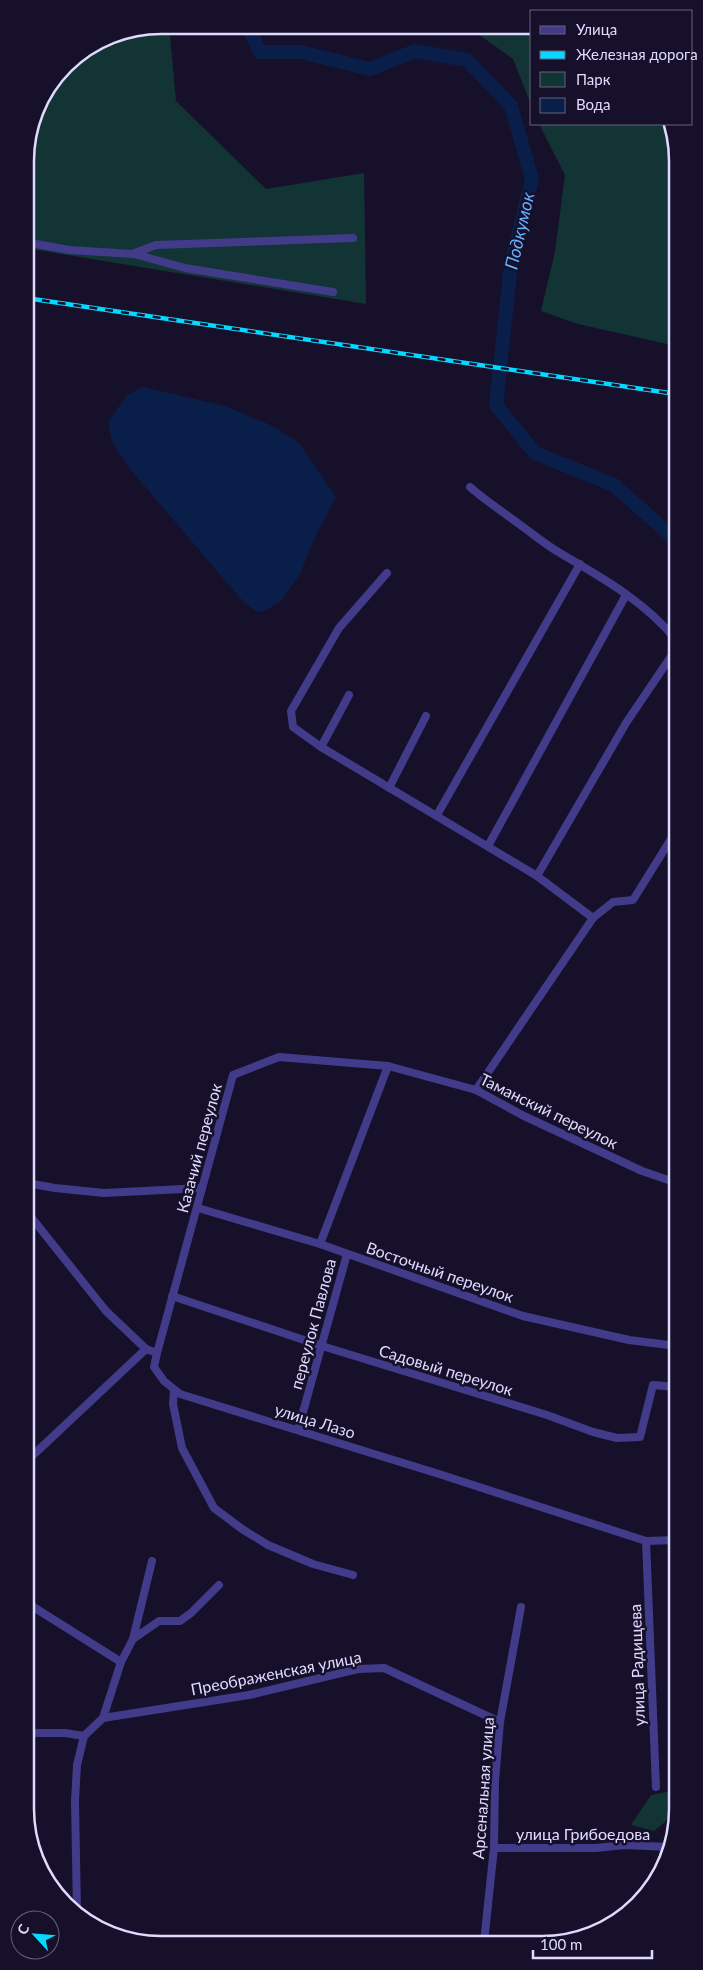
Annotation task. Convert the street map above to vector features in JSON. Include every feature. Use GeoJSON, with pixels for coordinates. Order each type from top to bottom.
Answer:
{"type":"FeatureCollection","features":[{"type":"Feature","properties":{"kind":"street"},"geometry":{"type":"LineString","coordinates":[[130,254],[156,245],[353,238]]}},
{"type":"Feature","properties":{"kind":"street"},"geometry":{"type":"LineString","coordinates":[[34,243],[69,250],[130,254],[185,268],[333,292]]}},
{"type":"Feature","properties":{"kind":"street"},"geometry":{"type":"LineString","coordinates":[[470,487],[482,498],[558,552],[596,573],[626,595],[669,631]]}},
{"type":"Feature","properties":{"kind":"street"},"geometry":{"type":"LineString","coordinates":[[437,815],[580,564]]}},
{"type":"Feature","properties":{"kind":"street"},"geometry":{"type":"LineString","coordinates":[[387,573],[339,628],[291,711],[293,727],[321,747],[537,876],[593,918]]}},
{"type":"Feature","properties":{"kind":"street"},"geometry":{"type":"LineString","coordinates":[[488,846],[626,595]]}},
{"type":"Feature","properties":{"kind":"street"},"geometry":{"type":"LineString","coordinates":[[537,876],[621,731],[669,659]]}},
{"type":"Feature","properties":{"kind":"street"},"geometry":{"type":"LineString","coordinates":[[321,747],[349,695]]}},
{"type":"Feature","properties":{"kind":"street"},"geometry":{"type":"LineString","coordinates":[[389,788],[426,716]]}},
{"type":"Feature","properties":{"kind":"street"},"geometry":{"type":"LineString","coordinates":[[476,1090],[593,918],[613,902],[633,900],[669,842]]}},
{"type":"Feature","properties":{"kind":"street","name":"Казачий переулок"},"geometry":{"type":"LineString","coordinates":[[157,1353],[233,1075],[279,1057],[388,1066]]}},
{"type":"Feature","properties":{"kind":"street"},"geometry":{"type":"LineString","coordinates":[[320,1244],[388,1066]]}},
{"type":"Feature","properties":{"kind":"street","name":"Таманский переулок"},"geometry":{"type":"LineString","coordinates":[[388,1066],[476,1090],[524,1116],[642,1171],[669,1179]]}},
{"type":"Feature","properties":{"kind":"street"},"geometry":{"type":"LineString","coordinates":[[34,1184],[104,1192],[202,1188]]}},
{"type":"Feature","properties":{"kind":"street","name":"Восточный переулок"},"geometry":{"type":"LineString","coordinates":[[198,1208],[320,1244],[523,1316],[629,1340],[669,1345]]}},
{"type":"Feature","properties":{"kind":"street"},"geometry":{"type":"LineString","coordinates":[[34,1221],[106,1311],[146,1349],[157,1353]]}},
{"type":"Feature","properties":{"kind":"street","name":"переулок Павлова"},"geometry":{"type":"LineString","coordinates":[[298,1430],[347,1254]]}},
{"type":"Feature","properties":{"kind":"street","name":"Садовый переулок"},"geometry":{"type":"LineString","coordinates":[[172,1296],[322,1346],[617,1438],[640,1437],[653,1385],[669,1386]]}},
{"type":"Feature","properties":{"kind":"street"},"geometry":{"type":"LineString","coordinates":[[34,1454],[146,1349]]}},
{"type":"Feature","properties":{"kind":"street","name":"улица Лазо"},"geometry":{"type":"LineString","coordinates":[[157,1353],[154,1367],[164,1381],[174,1390],[191,1398],[439,1474],[646,1541],[669,1540]]}},
{"type":"Feature","properties":{"kind":"street"},"geometry":{"type":"LineString","coordinates":[[174,1390],[173,1404],[182,1448],[214,1508],[268,1545],[313,1564],[353,1575]]}},
{"type":"Feature","properties":{"kind":"street","name":"улица Радищева"},"geometry":{"type":"LineString","coordinates":[[646,1541],[656,1787]]}},
{"type":"Feature","properties":{"kind":"street"},"geometry":{"type":"LineString","coordinates":[[77,1904],[75,1801],[77,1765],[84,1736],[103,1718],[121,1662],[133,1639],[152,1562]]}},
{"type":"Feature","properties":{"kind":"street"},"geometry":{"type":"LineString","coordinates":[[133,1639],[159,1621],[180,1621],[191,1613],[219,1585]]}},
{"type":"Feature","properties":{"kind":"street"},"geometry":{"type":"LineString","coordinates":[[34,1607],[121,1662]]}},
{"type":"Feature","properties":{"kind":"street","name":"Арсенальная улица"},"geometry":{"type":"LineString","coordinates":[[485,1936],[494,1848],[495,1781],[500,1722],[521,1607]]}},
{"type":"Feature","properties":{"kind":"street","name":"Преображенская улица"},"geometry":{"type":"LineString","coordinates":[[103,1718],[249,1695],[358,1669],[384,1668],[500,1722]]}},
{"type":"Feature","properties":{"kind":"street"},"geometry":{"type":"LineString","coordinates":[[34,1733],[65,1733],[84,1736]]}},
{"type":"Feature","properties":{"kind":"street","name":"улица Грибоедова"},"geometry":{"type":"LineString","coordinates":[[494,1848],[596,1848],[624,1845],[663,1848]]}},
{"type":"Feature","properties":{"kind":"green space"},"geometry":{"type":"Polygon","coordinates":[[[170,34],[176,101],[266,189],[364,173],[366,304],[34,249],[35,144],[43,112],[60,83],[77,65],[90,55],[120,40],[144,35],[170,34]]]}},
{"type":"Feature","properties":{"kind":"green space"},"geometry":{"type":"Polygon","coordinates":[[[478,34],[530,34],[530,102],[513,59],[478,34]]]}},
{"type":"Feature","properties":{"kind":"green space"},"geometry":{"type":"Polygon","coordinates":[[[540,125],[664,125],[669,153],[669,344],[578,324],[541,311],[555,252],[565,175],[540,125]]]}},
{"type":"Feature","properties":{"kind":"green space"},"geometry":{"type":"Polygon","coordinates":[[[669,1792],[669,1819],[654,1831],[631,1825],[651,1795],[669,1792]]]}},
{"type":"Feature","properties":{"kind":"water"},"geometry":{"type":"Polygon","coordinates":[[[143,387],[225,406],[273,426],[299,443],[336,497],[314,539],[300,574],[281,601],[263,612],[255,611],[240,598],[130,469],[112,442],[108,422],[127,395],[143,387]]]}},
{"type":"Feature","properties":{"kind":"waterway","name":"Подкумок"},"geometry":{"type":"LineString","coordinates":[[252,34],[260,52],[301,52],[370,69],[415,51],[467,60],[511,106],[532,179],[511,264],[496,405],[535,453],[614,485],[669,534]]}},
{"type":"Feature","properties":{"kind":"railway"},"geometry":{"type":"LineString","coordinates":[[34,299],[669,393]]}}]}
